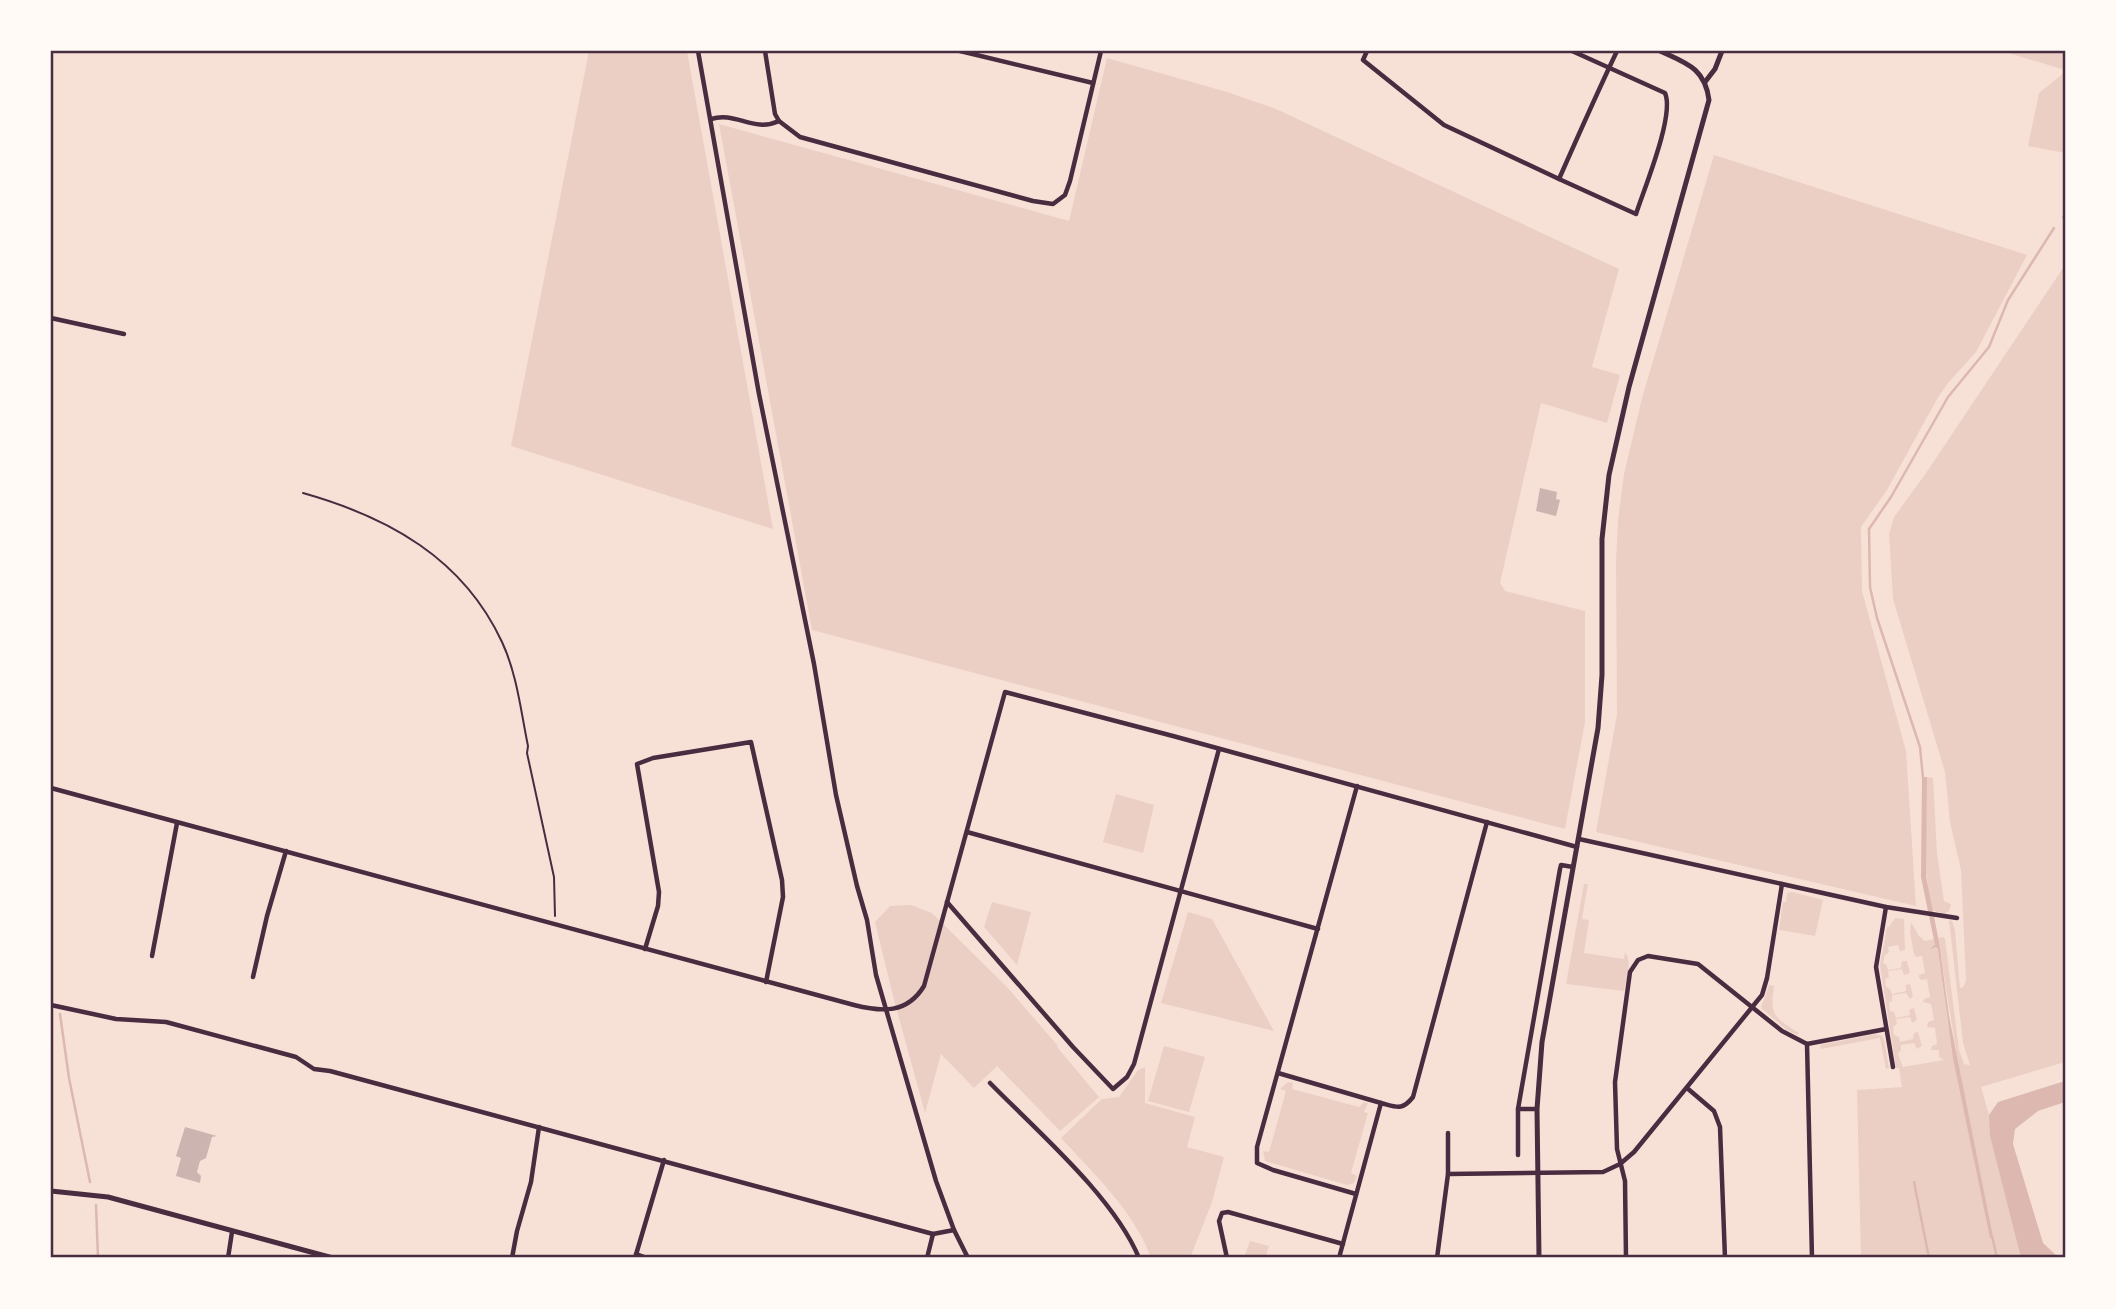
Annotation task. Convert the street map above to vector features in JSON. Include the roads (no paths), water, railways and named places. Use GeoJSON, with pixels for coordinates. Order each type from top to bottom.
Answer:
{"type":"FeatureCollection","features":[{"type":"Feature","properties":{"kind":"street"},"geometry":{"type":"LineString","coordinates":[[698,51],[759,394],[814,664],[836,795],[867,920],[876,975],[936,1181],[954,1230],[968,1258]]}},
{"type":"Feature","properties":{"kind":"street"},"geometry":{"type":"LineString","coordinates":[[765,51],[775,114],[779,121],[800,137],[1053,204],[1065,195],[1070,181],[1101,51]]}},
{"type":"Feature","properties":{"kind":"street"},"geometry":{"type":"LineString","coordinates":[[960,51],[1093,83]]}},
{"type":"Feature","properties":{"kind":"street"},"geometry":{"type":"LineString","coordinates":[[1367,51],[1363,60],[1444,124],[1636,214],[1665,125],[1668,113],[1667,98],[1665,93],[1572,51]]}},
{"type":"Feature","properties":{"kind":"street"},"geometry":{"type":"LineString","coordinates":[[1559,179],[1617,51]]}},
{"type":"Feature","properties":{"kind":"street"},"geometry":{"type":"LineString","coordinates":[[1539,1258],[1537,1109],[1542,1042],[1599,716],[1602,675],[1602,539],[1609,475],[1629,387],[1709,100],[1705,82],[1697,70],[1660,51]]}},
{"type":"Feature","properties":{"kind":"street"},"geometry":{"type":"LineString","coordinates":[[1705,82],[1715,69],[1722,51]]}},
{"type":"Feature","properties":{"kind":"street"},"geometry":{"type":"LineString","coordinates":[[710,119],[722,116],[758,126],[769,126],[779,121]]}},
{"type":"Feature","properties":{"kind":"street"},"geometry":{"type":"LineString","coordinates":[[51,318],[124,334]]}},
{"type":"Feature","properties":{"kind":"street"},"geometry":{"type":"LineString","coordinates":[[51,788],[766,982],[854,1005],[885,1010],[913,1001],[924,986],[1004,692],[1577,847]]}},
{"type":"Feature","properties":{"kind":"street"},"geometry":{"type":"LineString","coordinates":[[645,949],[658,906],[659,892],[636,764],[653,758],[751,742],[782,880],[783,897],[766,982]]}},
{"type":"Feature","properties":{"kind":"street"},"geometry":{"type":"LineString","coordinates":[[947,902],[1066,1040],[1113,1089],[1127,1077],[1133,1064],[1219,748]]}},
{"type":"Feature","properties":{"kind":"street"},"geometry":{"type":"LineString","coordinates":[[1356,1194],[1257,1163],[1257,1147],[1357,786]]}},
{"type":"Feature","properties":{"kind":"street"},"geometry":{"type":"LineString","coordinates":[[1278,1072],[1381,1103],[1401,1107],[1407,1105],[1413,1097],[1487,822]]}},
{"type":"Feature","properties":{"kind":"street"},"geometry":{"type":"LineString","coordinates":[[152,956],[177,823]]}},
{"type":"Feature","properties":{"kind":"street"},"geometry":{"type":"LineString","coordinates":[[967,832],[1318,929]]}},
{"type":"Feature","properties":{"kind":"street"},"geometry":{"type":"LineString","coordinates":[[1578,839],[1886,906],[1957,918]]}},
{"type":"Feature","properties":{"kind":"street"},"geometry":{"type":"LineString","coordinates":[[253,977],[286,851]]}},
{"type":"Feature","properties":{"kind":"street"},"geometry":{"type":"LineString","coordinates":[[1518,1155],[1518,1109],[1560,869],[1561,865],[1573,867]]}},
{"type":"Feature","properties":{"kind":"street"},"geometry":{"type":"LineString","coordinates":[[1448,1174],[1603,1172],[1620,1164],[1634,1152],[1753,1007],[1765,988],[1782,884]]}},
{"type":"Feature","properties":{"kind":"street"},"geometry":{"type":"LineString","coordinates":[[1886,906],[1876,967],[1893,1067]]}},
{"type":"Feature","properties":{"kind":"street"},"geometry":{"type":"LineString","coordinates":[[1626,1258],[1625,1181],[1616,1139],[1615,1082],[1630,972],[1634,963],[1648,956],[1692,961],[1708,970],[1782,1031],[1807,1044],[1886,1029]]}},
{"type":"Feature","properties":{"kind":"street"},"geometry":{"type":"LineString","coordinates":[[51,1005],[116,1019],[166,1022],[296,1057],[314,1069],[349,1076],[933,1234],[954,1230]]}},
{"type":"Feature","properties":{"kind":"street"},"geometry":{"type":"LineString","coordinates":[[1807,1044],[1812,1258]]}},
{"type":"Feature","properties":{"kind":"street"},"geometry":{"type":"LineString","coordinates":[[990,1083],[1099,1196],[1121,1225],[1139,1258]]}},
{"type":"Feature","properties":{"kind":"street"},"geometry":{"type":"LineString","coordinates":[[1687,1088],[1714,1111],[1720,1126],[1725,1258]]}},
{"type":"Feature","properties":{"kind":"street"},"geometry":{"type":"LineString","coordinates":[[1339,1258],[1381,1103]]}},
{"type":"Feature","properties":{"kind":"street"},"geometry":{"type":"LineString","coordinates":[[1518,1109],[1537,1109]]}},
{"type":"Feature","properties":{"kind":"street"},"geometry":{"type":"LineString","coordinates":[[512,1258],[531,1182],[538,1127]]}},
{"type":"Feature","properties":{"kind":"street"},"geometry":{"type":"LineString","coordinates":[[1437,1258],[1448,1174],[1448,1133]]}},
{"type":"Feature","properties":{"kind":"street"},"geometry":{"type":"LineString","coordinates":[[647,1258],[635,1256],[664,1160]]}},
{"type":"Feature","properties":{"kind":"street"},"geometry":{"type":"LineString","coordinates":[[51,1191],[108,1197],[333,1258]]}},
{"type":"Feature","properties":{"kind":"street"},"geometry":{"type":"LineString","coordinates":[[1227,1258],[1219,1221],[1222,1213],[1228,1212],[1343,1244]]}},
{"type":"Feature","properties":{"kind":"street"},"geometry":{"type":"LineString","coordinates":[[228,1258],[232,1232]]}},
{"type":"Feature","properties":{"kind":"street"},"geometry":{"type":"LineString","coordinates":[[927,1258],[933,1234]]}},
{"type":"Feature","properties":{"kind":"waterway"},"geometry":{"type":"LineString","coordinates":[[1923,778],[1920,747],[1877,618],[1870,587],[1869,529],[1891,497],[1948,397],[1989,347],[2008,300],[2054,228]]}},
{"type":"Feature","properties":{"kind":"waterway"},"geometry":{"type":"LineString","coordinates":[[60,1014],[69,1078],[90,1182]]}},
{"type":"Feature","properties":{"kind":"waterway"},"geometry":{"type":"LineString","coordinates":[[1914,1182],[1929,1258]]}},
{"type":"Feature","properties":{"kind":"waterway"},"geometry":{"type":"LineString","coordinates":[[96,1205],[98,1258]]}},
{"type":"Feature","properties":{"kind":"waterway"},"geometry":{"type":"LineString","coordinates":[[1992,1236],[1997,1258]]}}]}
